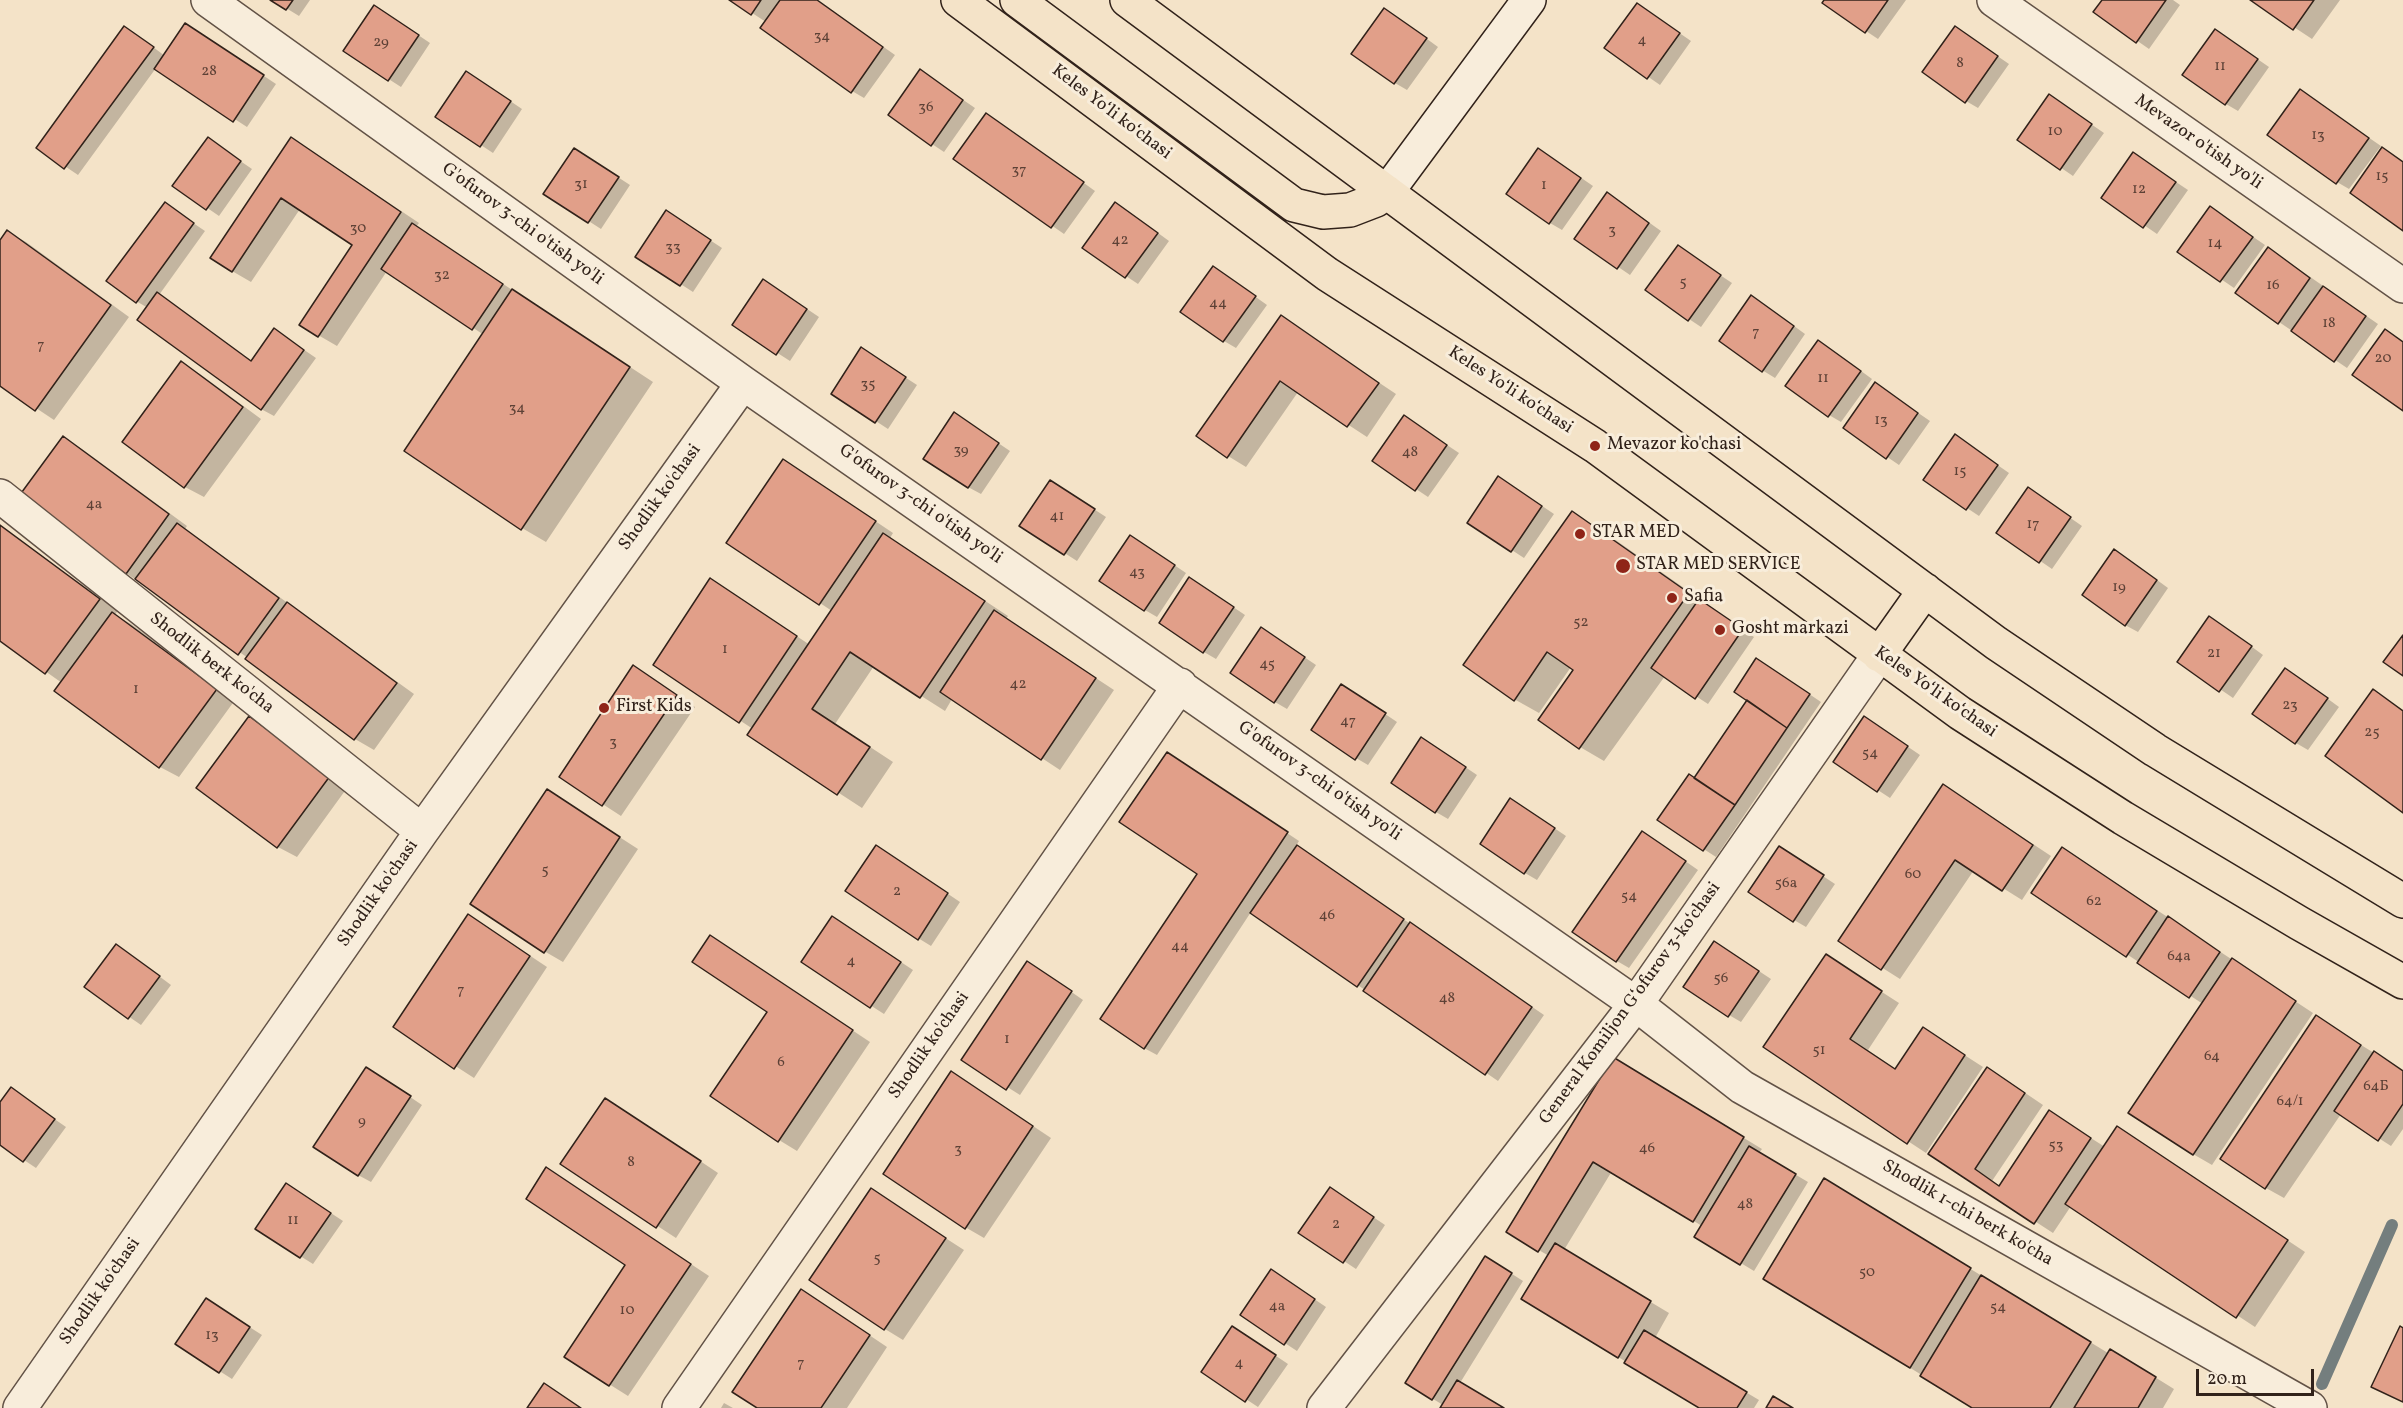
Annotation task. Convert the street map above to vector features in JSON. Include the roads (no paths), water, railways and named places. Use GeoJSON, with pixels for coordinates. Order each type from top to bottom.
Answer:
{"type":"FeatureCollection","features":[{"type":"Feature","properties":{"kind":"main road","name":"Keles Yoʻli koʻchasi"},"geometry":{"type":"LineString","coordinates":[[958,0],[1328,274],[1595,446],[1960,713],[2123,818],[2298,923],[2403,981]]}},
{"type":"Feature","properties":{"kind":"main road"},"geometry":{"type":"LineString","coordinates":[[1017,0],[1294,205],[1323,212],[1350,210],[1376,200],[1387,192]]}},
{"type":"Feature","properties":{"kind":"main road"},"geometry":{"type":"LineString","coordinates":[[1127,0],[1996,643],[2156,750],[2403,901]]}},
{"type":"Feature","properties":{"kind":"main road","name":"General Komiljon Gʻofurov 3-koʻchasi"},"geometry":{"type":"LineString","coordinates":[[1879,655],[1925,590]]}},
{"type":"Feature","properties":{"kind":"street","name":"G'ofurov 3-chi o'tish yo'li"},"geometry":{"type":"LineString","coordinates":[[208,0],[743,383],[1636,1004]]}},
{"type":"Feature","properties":{"kind":"street"},"geometry":{"type":"LineString","coordinates":[[1387,192],[1529,0]]}},
{"type":"Feature","properties":{"kind":"street","name":"Mevazor o'tish yo'li"},"geometry":{"type":"LineString","coordinates":[[1994,0],[2403,286]]}},
{"type":"Feature","properties":{"kind":"street","name":"Shodlik ko'chasi"},"geometry":{"type":"LineString","coordinates":[[20,1408],[422,831],[743,383]]}},
{"type":"Feature","properties":{"kind":"street","name":"Shodlik berk ko'cha"},"geometry":{"type":"LineString","coordinates":[[0,496],[422,831]]}},
{"type":"Feature","properties":{"kind":"street","name":"General Komiljon Gʻofurov 3-koʻchasi"},"geometry":{"type":"LineString","coordinates":[[1324,1408],[1636,1004],[1879,655]]}},
{"type":"Feature","properties":{"kind":"street","name":"Shodlik ko'chasi"},"geometry":{"type":"LineString","coordinates":[[680,1408],[1180,685]]}},
{"type":"Feature","properties":{"kind":"street","name":"Shodlik 1-chi berk ko'cha"},"geometry":{"type":"LineString","coordinates":[[1636,1004],[1742,1087],[2310,1408]]}},
{"type":"Feature","properties":{"kind":"waterway"},"geometry":{"type":"LineString","coordinates":[[2322,1384],[2392,1225]]}},
{"type":"Feature","properties":{"kind":"place","name":"Mevazor ko'chasi"},"geometry":{"type":"Point","coordinates":[1595,446]}},
{"type":"Feature","properties":{"kind":"place","name":"STAR MED"},"geometry":{"type":"Point","coordinates":[1580,534]}},
{"type":"Feature","properties":{"kind":"place","name":"STAR MED SERVICE"},"geometry":{"type":"Point","coordinates":[1623,566]}},
{"type":"Feature","properties":{"kind":"place","name":"Safia"},"geometry":{"type":"Point","coordinates":[1672,598]}},
{"type":"Feature","properties":{"kind":"place","name":"Gosht markazi"},"geometry":{"type":"Point","coordinates":[1720,630]}},
{"type":"Feature","properties":{"kind":"place","name":"First Kids"},"geometry":{"type":"Point","coordinates":[604,708]}}]}
